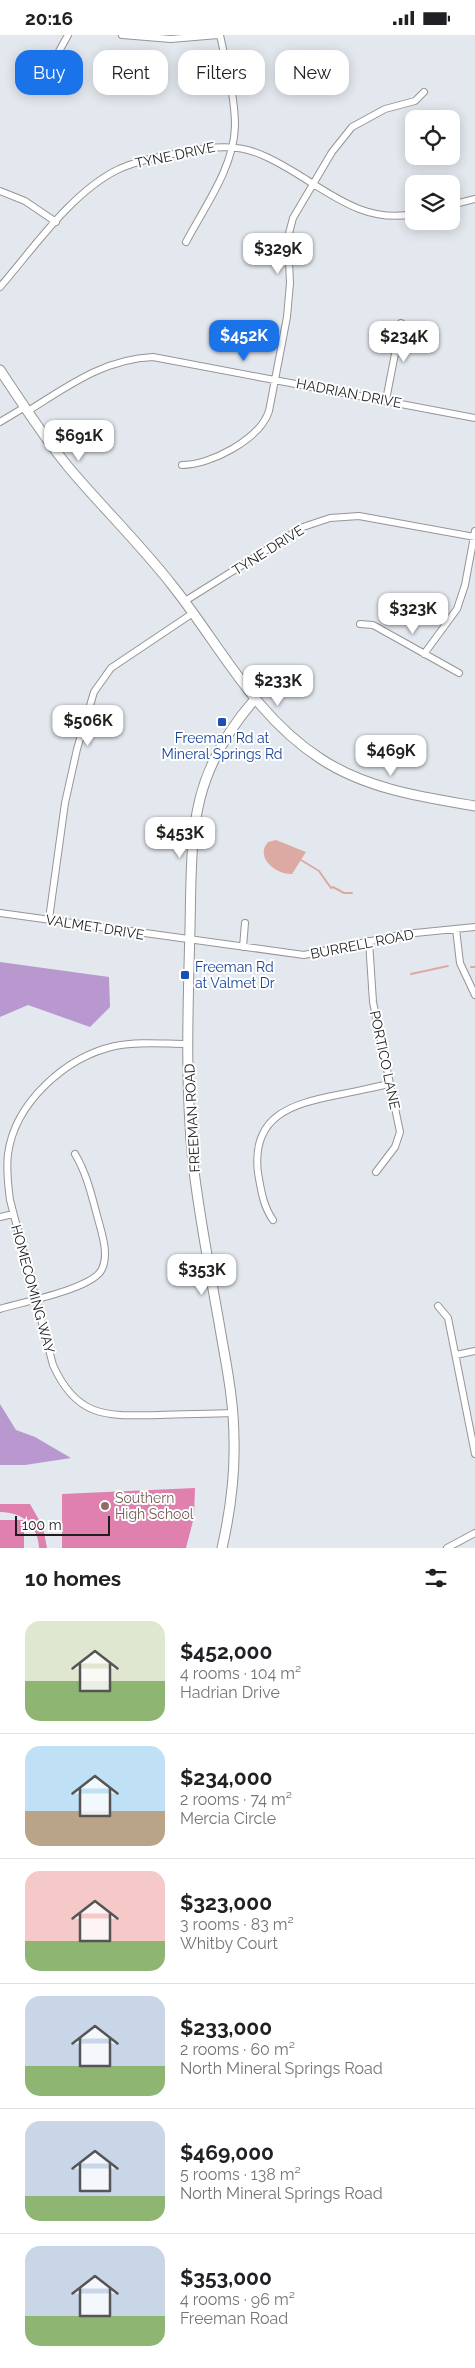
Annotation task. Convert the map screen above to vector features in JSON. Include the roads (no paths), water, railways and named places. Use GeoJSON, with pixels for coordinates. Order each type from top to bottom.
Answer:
{"type":"FeatureCollection","features":[{"type":"Feature","properties":{"kind":"street"},"geometry":{"type":"LineString","coordinates":[[60,50],[68,35]]}},
{"type":"Feature","properties":{"kind":"street"},"geometry":{"type":"LineString","coordinates":[[122,35],[155,39],[219,35],[234,119],[232,146],[222,174],[186,242]]}},
{"type":"Feature","properties":{"kind":"street"},"geometry":{"type":"LineString","coordinates":[[182,465],[200,463],[230,449],[259,429],[269,411],[289,300],[290,230],[293,218],[312,183],[336,146],[352,127],[385,109],[415,101],[424,92]]}},
{"type":"Feature","properties":{"kind":"street","name":"TYNE DRIVE"},"geometry":{"type":"LineString","coordinates":[[0,287],[56,222],[94,185],[127,166],[209,147],[232,146],[262,153],[364,212],[388,216],[405,215]]}},
{"type":"Feature","properties":{"kind":"street"},"geometry":{"type":"LineString","coordinates":[[0,191],[25,201],[56,222]]}},
{"type":"Feature","properties":{"kind":"street"},"geometry":{"type":"LineString","coordinates":[[460,203],[475,199]]}},
{"type":"Feature","properties":{"kind":"street"},"geometry":{"type":"LineString","coordinates":[[386,400],[401,323]]}},
{"type":"Feature","properties":{"kind":"street","name":"HADRIAN DRIVE"},"geometry":{"type":"LineString","coordinates":[[0,422],[102,367],[137,357],[169,359],[475,418]]}},
{"type":"Feature","properties":{"kind":"street"},"geometry":{"type":"LineString","coordinates":[[0,370],[66,465],[155,564],[194,613],[255,699],[292,737],[321,759],[346,773],[412,795],[475,805]]}},
{"type":"Feature","properties":{"kind":"street","name":"TYNE DRIVE"},"geometry":{"type":"LineString","coordinates":[[185,601],[304,527],[330,518],[360,516],[475,535]]}},
{"type":"Feature","properties":{"kind":"street"},"geometry":{"type":"LineString","coordinates":[[424,654],[457,609],[465,585],[475,535]]}},
{"type":"Feature","properties":{"kind":"street"},"geometry":{"type":"LineString","coordinates":[[49,919],[65,803],[75,757],[94,692],[111,667],[194,613]]}},
{"type":"Feature","properties":{"kind":"street"},"geometry":{"type":"LineString","coordinates":[[360,624],[373,625],[458,673]]}},
{"type":"Feature","properties":{"kind":"street","name":"FREEMAN ROAD"},"geometry":{"type":"LineString","coordinates":[[222,1548],[234,1465],[233,1413],[193,1165],[189,1124],[188,1044],[192,843],[200,793],[219,751],[244,712],[255,699]]}},
{"type":"Feature","properties":{"kind":"street","name":"VALMET DRIVE"},"geometry":{"type":"LineString","coordinates":[[0,913],[190,940]]}},
{"type":"Feature","properties":{"kind":"street"},"geometry":{"type":"LineString","coordinates":[[243,947],[246,923]]}},
{"type":"Feature","properties":{"kind":"street","name":"BURRELL ROAD"},"geometry":{"type":"LineString","coordinates":[[190,940],[304,955],[405,934],[475,927]]}},
{"type":"Feature","properties":{"kind":"street"},"geometry":{"type":"LineString","coordinates":[[456,929],[460,963],[475,995]]}},
{"type":"Feature","properties":{"kind":"street","name":"PORTICO LANE"},"geometry":{"type":"LineString","coordinates":[[369,941],[373,1002],[400,1138],[376,1172]]}},
{"type":"Feature","properties":{"kind":"street","name":"HOMECOMING WAY"},"geometry":{"type":"LineString","coordinates":[[188,1044],[140,1043],[103,1050],[68,1066],[49,1082],[27,1109],[14,1131],[6,1174],[13,1214],[53,1365],[60,1382],[72,1395],[88,1408],[114,1416],[233,1413]]}},
{"type":"Feature","properties":{"kind":"street"},"geometry":{"type":"LineString","coordinates":[[273,1220],[265,1209],[258,1167],[258,1150],[269,1123],[290,1107],[390,1084]]}},
{"type":"Feature","properties":{"kind":"street"},"geometry":{"type":"LineString","coordinates":[[0,1309],[86,1284],[102,1270],[104,1260],[101,1230],[84,1169],[75,1154]]}},
{"type":"Feature","properties":{"kind":"street"},"geometry":{"type":"LineString","coordinates":[[0,1217],[13,1214]]}},
{"type":"Feature","properties":{"kind":"street"},"geometry":{"type":"LineString","coordinates":[[438,1306],[448,1317],[475,1454]]}},
{"type":"Feature","properties":{"kind":"street"},"geometry":{"type":"LineString","coordinates":[[456,1355],[475,1351]]}},
{"type":"Feature","properties":{"kind":"street"},"geometry":{"type":"LineString","coordinates":[[447,1548],[475,1533]]}},
{"type":"Feature","properties":{"kind":"waterway"},"geometry":{"type":"LineString","coordinates":[[301,860],[319,871],[331,888],[333,887],[344,893],[352,893]]}},
{"type":"Feature","properties":{"kind":"waterway"},"geometry":{"type":"LineString","coordinates":[[411,974],[448,966]]}},
{"type":"Feature","properties":{"kind":"place","name":"Freeman Rd at Mineral Springs Rd"},"geometry":{"type":"Point","coordinates":[222,722]}},
{"type":"Feature","properties":{"kind":"place","name":"Freeman Rd at Valmet Dr"},"geometry":{"type":"Point","coordinates":[185,975]}},
{"type":"Feature","properties":{"kind":"place","name":"Southern High School"},"geometry":{"type":"Point","coordinates":[105,1506]}}]}
